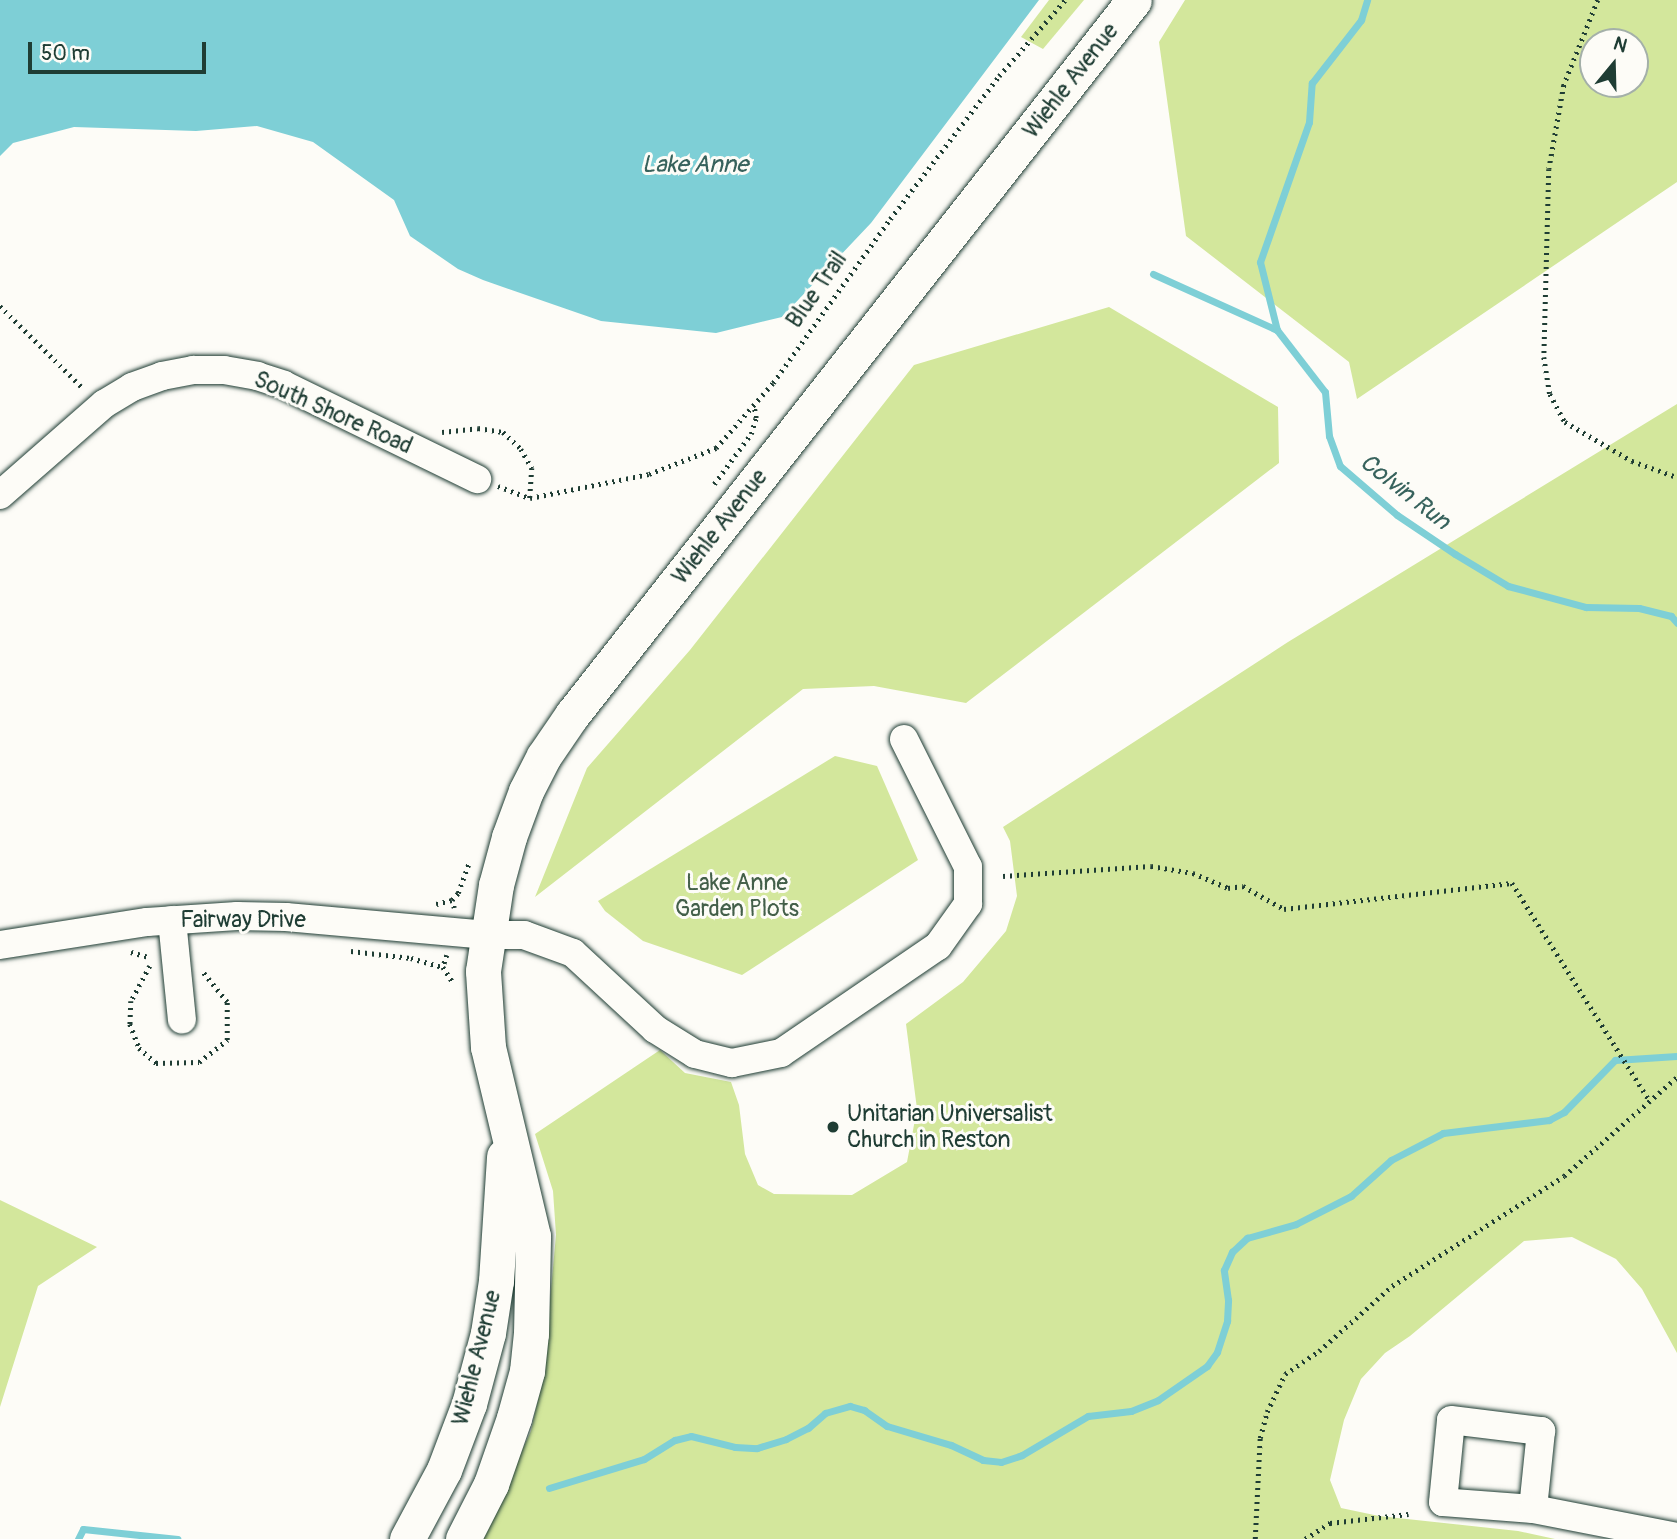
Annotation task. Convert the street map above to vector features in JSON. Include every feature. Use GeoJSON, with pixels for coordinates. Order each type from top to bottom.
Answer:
{"type":"FeatureCollection","features":[{"type":"Feature","properties":{"kind":"main road","name":"Wiehle Avenue"},"geometry":{"type":"LineString","coordinates":[[463,1539],[491,1484],[514,1418],[527,1371],[531,1334],[533,1236],[486,1034],[483,971],[487,935],[509,838],[526,791],[544,756],[572,715],[1134,0]]}},
{"type":"Feature","properties":{"kind":"main road","name":"Wiehle Avenue"},"geometry":{"type":"LineString","coordinates":[[407,1539],[444,1470],[469,1404],[488,1333],[496,1281],[505,1124]]}},
{"type":"Feature","properties":{"kind":"street","name":"South Shore Road"},"geometry":{"type":"LineString","coordinates":[[0,495],[104,404],[132,387],[162,376],[193,370],[224,370],[257,376],[284,386],[477,479]]}},
{"type":"Feature","properties":{"kind":"street","name":"Fairway Drive"},"geometry":{"type":"LineString","coordinates":[[0,945],[172,919],[286,917],[450,933],[524,935],[573,953],[655,1029],[695,1054],[732,1063],[781,1053],[938,946],[968,904],[968,867],[905,739]]}},
{"type":"Feature","properties":{"kind":"street"},"geometry":{"type":"LineString","coordinates":[[172,919],[181,1020]]}},
{"type":"Feature","properties":{"kind":"street"},"geometry":{"type":"LineString","coordinates":[[1533,1509],[1677,1536]]}},
{"type":"Feature","properties":{"kind":"path","name":"Blue Trail"},"geometry":{"type":"LineString","coordinates":[[477,479],[530,498],[649,474],[716,448],[774,383],[890,219],[999,76],[1065,0]]}},
{"type":"Feature","properties":{"kind":"path"},"geometry":{"type":"LineString","coordinates":[[1598,0],[1564,85],[1549,169],[1544,357],[1550,394],[1566,422],[1632,461],[1677,477]]}},
{"type":"Feature","properties":{"kind":"path"},"geometry":{"type":"LineString","coordinates":[[0,306],[83,389]]}},
{"type":"Feature","properties":{"kind":"path"},"geometry":{"type":"LineString","coordinates":[[1003,876],[1151,866],[1193,873],[1228,888],[1243,886],[1284,909],[1512,883],[1650,1101]]}},
{"type":"Feature","properties":{"kind":"path"},"geometry":{"type":"LineString","coordinates":[[443,967],[450,933]]}},
{"type":"Feature","properties":{"kind":"path"},"geometry":{"type":"LineString","coordinates":[[348,951],[411,958],[443,967],[454,984],[454,997]]}},
{"type":"Feature","properties":{"kind":"path"},"geometry":{"type":"LineString","coordinates":[[148,955],[150,967],[131,1000],[130,1024],[139,1048],[156,1063]]}},
{"type":"Feature","properties":{"kind":"path"},"geometry":{"type":"LineString","coordinates":[[1255,1539],[1260,1438],[1267,1412],[1285,1374],[1319,1351],[1392,1286],[1564,1176],[1677,1078]]}},
{"type":"Feature","properties":{"kind":"path"},"geometry":{"type":"LineString","coordinates":[[1305,1539],[1330,1522],[1408,1514]]}},
{"type":"Feature","properties":{"kind":"green space"},"geometry":{"type":"Polygon","coordinates":[[[1049,0],[1084,0],[1043,49],[1021,37],[1049,0]]]}},
{"type":"Feature","properties":{"kind":"green space"},"geometry":{"type":"Polygon","coordinates":[[[1185,0],[1677,0],[1677,182],[1357,399],[1349,362],[1186,236],[1159,42],[1185,0]]]}},
{"type":"Feature","properties":{"kind":"green space"},"geometry":{"type":"Polygon","coordinates":[[[1109,307],[1278,407],[1279,463],[966,703],[874,686],[803,689],[535,897],[587,768],[690,650],[914,365],[1109,307]]]}},
{"type":"Feature","properties":{"kind":"green space"},"geometry":{"type":"Polygon","coordinates":[[[1677,404],[1677,1353],[1642,1289],[1616,1259],[1572,1237],[1524,1241],[1410,1336],[1385,1353],[1361,1379],[1344,1420],[1330,1480],[1341,1508],[1379,1516],[1518,1531],[1555,1539],[481,1539],[531,1431],[543,1377],[556,1235],[553,1191],[535,1134],[660,1050],[685,1073],[731,1082],[739,1105],[745,1154],[758,1185],[774,1194],[852,1195],[907,1162],[917,1109],[906,1024],[963,982],[1006,931],[1017,896],[1010,841],[1003,827],[1288,642],[1677,404]]]}},
{"type":"Feature","properties":{"kind":"green space","name":"Lake Anne Garden Plots"},"geometry":{"type":"Polygon","coordinates":[[[835,756],[877,766],[918,860],[742,975],[643,941],[605,911],[598,901],[835,756]]]}},
{"type":"Feature","properties":{"kind":"green space"},"geometry":{"type":"Polygon","coordinates":[[[0,1200],[97,1247],[38,1286],[0,1407],[0,1200]]]}},
{"type":"Feature","properties":{"kind":"water","name":"Lake Anne"},"geometry":{"type":"Polygon","coordinates":[[[0,0],[1039,0],[871,223],[782,317],[716,333],[601,321],[458,269],[410,236],[394,200],[313,142],[257,126],[196,131],[74,127],[13,143],[0,156],[0,0]]]}},
{"type":"Feature","properties":{"kind":"waterway"},"geometry":{"type":"LineString","coordinates":[[1277,330],[1260,262],[1309,122],[1312,83],[1361,20],[1367,0]]}},
{"type":"Feature","properties":{"kind":"waterway","name":"Colvin Run"},"geometry":{"type":"LineString","coordinates":[[1153,274],[1277,330],[1325,392],[1329,436],[1340,466],[1397,515],[1455,554],[1508,586],[1586,607],[1639,608],[1671,616],[1677,623]]}},
{"type":"Feature","properties":{"kind":"waterway"},"geometry":{"type":"LineString","coordinates":[[549,1488],[644,1459],[675,1440],[691,1436],[735,1447],[757,1448],[786,1439],[808,1428],[825,1413],[850,1406],[864,1410],[887,1426],[951,1445],[983,1460],[1001,1462],[1022,1455],[1088,1416],[1131,1411],[1158,1400],[1207,1366],[1217,1352],[1227,1321],[1228,1300],[1224,1270],[1232,1252],[1247,1238],[1296,1224],[1351,1196],[1391,1160],[1443,1133],[1549,1120],[1564,1112],[1615,1060],[1677,1056]]}},
{"type":"Feature","properties":{"kind":"waterway"},"geometry":{"type":"LineString","coordinates":[[78,1539],[83,1529],[177,1539]]}},
{"type":"Feature","properties":{"kind":"place","name":"Unitarian Universalist Church in Reston"},"geometry":{"type":"Point","coordinates":[833,1127]}}]}
